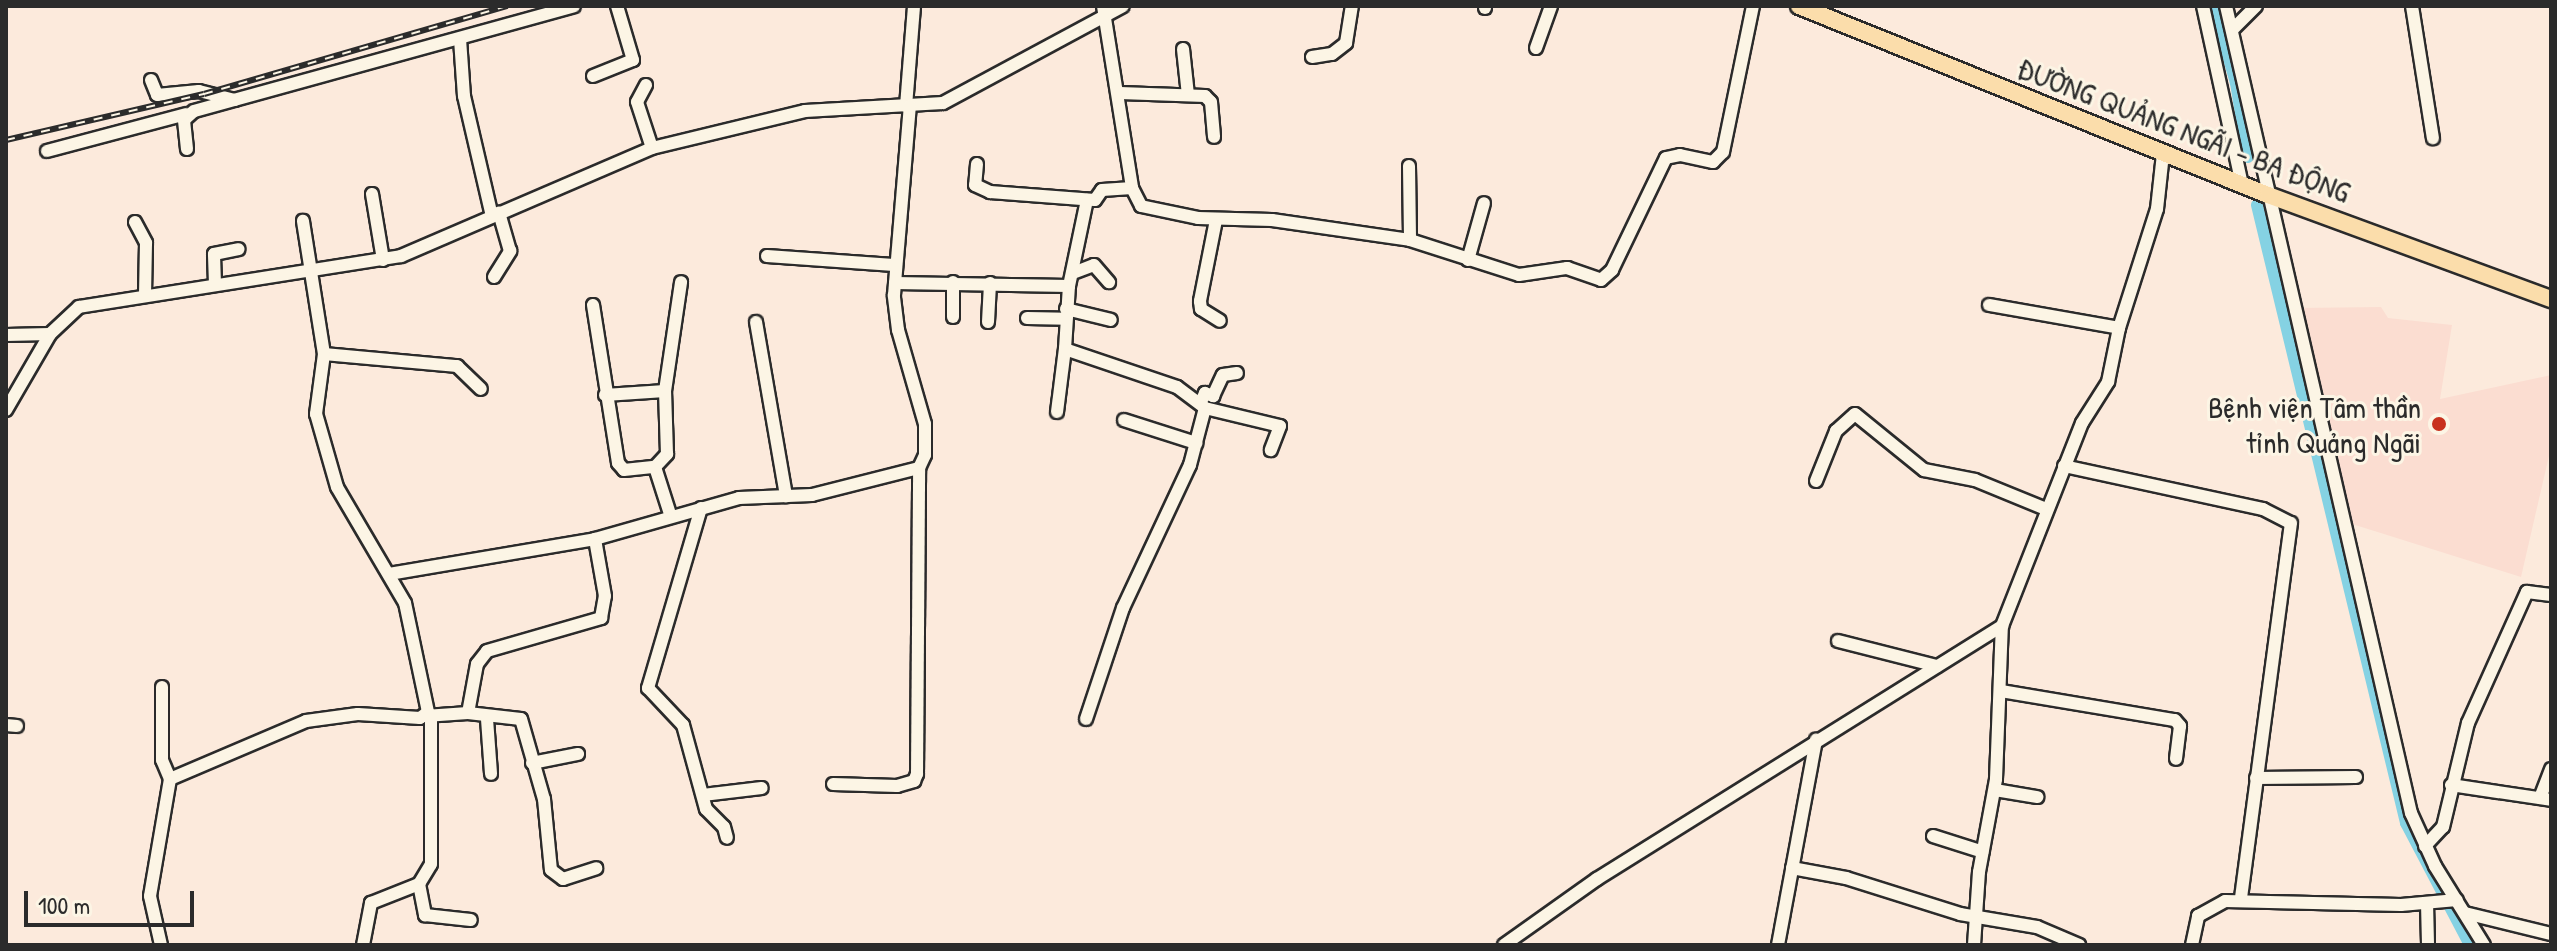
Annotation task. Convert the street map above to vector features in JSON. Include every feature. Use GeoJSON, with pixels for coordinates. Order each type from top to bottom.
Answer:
{"type":"FeatureCollection","features":[{"type":"Feature","properties":{"kind":"main road","name":"ĐƯỜNG QUẢNG NGÃI - BA ĐỘNG"},"geometry":{"type":"LineString","coordinates":[[1799,6],[2242,185],[2551,299]]}},
{"type":"Feature","properties":{"kind":"street"},"geometry":{"type":"LineString","coordinates":[[47,151],[574,6]]}},
{"type":"Feature","properties":{"kind":"street"},"geometry":{"type":"LineString","coordinates":[[593,76],[633,60],[617,6]]}},
{"type":"Feature","properties":{"kind":"street"},"geometry":{"type":"LineString","coordinates":[[833,784],[897,786],[914,781],[917,774],[919,468],[925,424],[898,330],[894,265],[914,6]]}},
{"type":"Feature","properties":{"kind":"street"},"geometry":{"type":"LineString","coordinates":[[6,410],[50,334],[79,307],[383,260],[652,148],[805,111],[908,106],[956,99],[1105,10],[1123,6]]}},
{"type":"Feature","properties":{"kind":"street"},"geometry":{"type":"LineString","coordinates":[[1312,57],[1332,54],[1346,43],[1352,6]]}},
{"type":"Feature","properties":{"kind":"street"},"geometry":{"type":"LineString","coordinates":[[1536,48],[1551,6]]}},
{"type":"Feature","properties":{"kind":"street"},"geometry":{"type":"LineString","coordinates":[[1105,10],[1132,188],[1141,206],[1216,220],[1272,220],[1410,240],[1519,275],[1567,268],[1606,277],[1666,158],[1680,155],[1713,162],[1723,152],[1753,6]]}},
{"type":"Feature","properties":{"kind":"street"},"geometry":{"type":"LineString","coordinates":[[2203,6],[2242,185]]}},
{"type":"Feature","properties":{"kind":"street"},"geometry":{"type":"LineString","coordinates":[[2226,6],[2405,787],[2425,846],[2454,900],[2484,945]]}},
{"type":"Feature","properties":{"kind":"street"},"geometry":{"type":"LineString","coordinates":[[2232,30],[2256,6]]}},
{"type":"Feature","properties":{"kind":"street"},"geometry":{"type":"LineString","coordinates":[[2412,6],[2433,138]]}},
{"type":"Feature","properties":{"kind":"street"},"geometry":{"type":"LineString","coordinates":[[460,39],[464,96],[496,215],[510,251],[494,277]]}},
{"type":"Feature","properties":{"kind":"street"},"geometry":{"type":"LineString","coordinates":[[1183,49],[1188,95]]}},
{"type":"Feature","properties":{"kind":"street"},"geometry":{"type":"LineString","coordinates":[[151,80],[157,95],[199,91],[235,100]]}},
{"type":"Feature","properties":{"kind":"street"},"geometry":{"type":"LineString","coordinates":[[646,85],[637,102],[652,148]]}},
{"type":"Feature","properties":{"kind":"street"},"geometry":{"type":"LineString","coordinates":[[1120,93],[1209,98],[1214,137]]}},
{"type":"Feature","properties":{"kind":"street"},"geometry":{"type":"LineString","coordinates":[[186,114],[187,149]]}},
{"type":"Feature","properties":{"kind":"street"},"geometry":{"type":"LineString","coordinates":[[1974,945],[1983,852],[1995,790],[2002,626],[2082,423],[2108,382],[2119,328],[2157,209],[2163,154]]}},
{"type":"Feature","properties":{"kind":"street"},"geometry":{"type":"LineString","coordinates":[[977,164],[975,185],[981,190],[1095,200],[1102,190],[1132,188]]}},
{"type":"Feature","properties":{"kind":"street"},"geometry":{"type":"LineString","coordinates":[[1409,166],[1410,240]]}},
{"type":"Feature","properties":{"kind":"street"},"geometry":{"type":"LineString","coordinates":[[372,194],[383,260]]}},
{"type":"Feature","properties":{"kind":"street"},"geometry":{"type":"LineString","coordinates":[[1057,412],[1066,314],[1087,200]]}},
{"type":"Feature","properties":{"kind":"street"},"geometry":{"type":"LineString","coordinates":[[1468,260],[1484,203]]}},
{"type":"Feature","properties":{"kind":"street"},"geometry":{"type":"LineString","coordinates":[[1216,220],[1200,301],[1201,309],[1220,321]]}},
{"type":"Feature","properties":{"kind":"street"},"geometry":{"type":"LineString","coordinates":[[303,221],[324,354],[316,414],[337,487],[389,574],[412,622],[428,696],[434,827],[431,864],[419,884],[371,903],[363,945]]}},
{"type":"Feature","properties":{"kind":"street"},"geometry":{"type":"LineString","coordinates":[[135,222],[146,243],[145,296]]}},
{"type":"Feature","properties":{"kind":"street"},"geometry":{"type":"LineString","coordinates":[[215,284],[214,254],[239,249]]}},
{"type":"Feature","properties":{"kind":"street"},"geometry":{"type":"LineString","coordinates":[[767,256],[894,265]]}},
{"type":"Feature","properties":{"kind":"street"},"geometry":{"type":"LineString","coordinates":[[895,283],[1071,280],[1094,265],[1109,282]]}},
{"type":"Feature","properties":{"kind":"street"},"geometry":{"type":"LineString","coordinates":[[593,305],[605,395],[620,468],[655,467],[667,454],[665,391],[681,282]]}},
{"type":"Feature","properties":{"kind":"street"},"geometry":{"type":"LineString","coordinates":[[953,282],[953,317]]}},
{"type":"Feature","properties":{"kind":"street"},"geometry":{"type":"LineString","coordinates":[[988,322],[990,283]]}},
{"type":"Feature","properties":{"kind":"street"},"geometry":{"type":"LineString","coordinates":[[1989,305],[2119,328]]}},
{"type":"Feature","properties":{"kind":"street"},"geometry":{"type":"LineString","coordinates":[[1027,318],[1066,314],[1111,320]]}},
{"type":"Feature","properties":{"kind":"street"},"geometry":{"type":"LineString","coordinates":[[756,322],[786,496]]}},
{"type":"Feature","properties":{"kind":"street"},"geometry":{"type":"LineString","coordinates":[[6,335],[50,334]]}},
{"type":"Feature","properties":{"kind":"street"},"geometry":{"type":"LineString","coordinates":[[1065,349],[1127,366],[1203,405],[1280,426],[1271,450]]}},
{"type":"Feature","properties":{"kind":"street"},"geometry":{"type":"LineString","coordinates":[[324,354],[457,366],[481,389]]}},
{"type":"Feature","properties":{"kind":"street"},"geometry":{"type":"LineString","coordinates":[[1086,719],[1123,608],[1196,443],[1205,393],[1213,396],[1223,375],[1237,373]]}},
{"type":"Feature","properties":{"kind":"street"},"geometry":{"type":"LineString","coordinates":[[605,395],[665,391]]}},
{"type":"Feature","properties":{"kind":"street"},"geometry":{"type":"LineString","coordinates":[[1816,481],[1836,431],[1855,414],[1924,470],[1975,480],[2046,509]]}},
{"type":"Feature","properties":{"kind":"street"},"geometry":{"type":"LineString","coordinates":[[1124,420],[1196,443]]}},
{"type":"Feature","properties":{"kind":"street"},"geometry":{"type":"LineString","coordinates":[[2064,466],[2263,509],[2291,523],[2241,899]]}},
{"type":"Feature","properties":{"kind":"street"},"geometry":{"type":"LineString","coordinates":[[655,467],[670,514]]}},
{"type":"Feature","properties":{"kind":"street"},"geometry":{"type":"LineString","coordinates":[[389,574],[595,539],[670,514],[739,498],[832,491],[919,468]]}},
{"type":"Feature","properties":{"kind":"street"},"geometry":{"type":"LineString","coordinates":[[701,508],[648,688],[683,725],[703,795],[727,838]]}},
{"type":"Feature","properties":{"kind":"street"},"geometry":{"type":"LineString","coordinates":[[468,713],[477,664],[487,651],[601,618],[605,596],[595,539]]}},
{"type":"Feature","properties":{"kind":"street"},"geometry":{"type":"LineString","coordinates":[[2425,846],[2443,827],[2468,723],[2527,592],[2551,595]]}},
{"type":"Feature","properties":{"kind":"street"},"geometry":{"type":"LineString","coordinates":[[1504,945],[1597,879],[1816,739],[2002,626]]}},
{"type":"Feature","properties":{"kind":"street"},"geometry":{"type":"LineString","coordinates":[[1838,641],[1937,666]]}},
{"type":"Feature","properties":{"kind":"street"},"geometry":{"type":"LineString","coordinates":[[161,945],[150,896],[170,779],[162,760],[162,687]]}},
{"type":"Feature","properties":{"kind":"street"},"geometry":{"type":"LineString","coordinates":[[2001,691],[2175,720],[2180,726],[2176,759]]}},
{"type":"Feature","properties":{"kind":"street"},"geometry":{"type":"LineString","coordinates":[[170,779],[306,721],[358,714],[428,716],[468,713],[487,719],[521,719],[544,799],[551,870],[563,879],[596,868]]}},
{"type":"Feature","properties":{"kind":"street"},"geometry":{"type":"LineString","coordinates":[[487,719],[491,774]]}},
{"type":"Feature","properties":{"kind":"street"},"geometry":{"type":"LineString","coordinates":[[1778,945],[1816,739]]}},
{"type":"Feature","properties":{"kind":"street"},"geometry":{"type":"LineString","coordinates":[[532,763],[578,754]]}},
{"type":"Feature","properties":{"kind":"street"},"geometry":{"type":"LineString","coordinates":[[2451,785],[2545,799],[2551,769]]}},
{"type":"Feature","properties":{"kind":"street"},"geometry":{"type":"LineString","coordinates":[[2256,778],[2356,777]]}},
{"type":"Feature","properties":{"kind":"street"},"geometry":{"type":"LineString","coordinates":[[703,795],[762,788]]}},
{"type":"Feature","properties":{"kind":"street"},"geometry":{"type":"LineString","coordinates":[[1995,790],[2037,797]]}},
{"type":"Feature","properties":{"kind":"street"},"geometry":{"type":"LineString","coordinates":[[1933,836],[1983,852]]}},
{"type":"Feature","properties":{"kind":"street"},"geometry":{"type":"LineString","coordinates":[[1792,868],[1976,916],[2037,927],[2079,945]]}},
{"type":"Feature","properties":{"kind":"street"},"geometry":{"type":"LineString","coordinates":[[419,884],[425,915],[471,920]]}},
{"type":"Feature","properties":{"kind":"street"},"geometry":{"type":"LineString","coordinates":[[2192,945],[2198,916],[2241,899],[2454,900]]}},
{"type":"Feature","properties":{"kind":"street"},"geometry":{"type":"LineString","coordinates":[[2428,945],[2431,902]]}},
{"type":"Feature","properties":{"kind":"street"},"geometry":{"type":"LineString","coordinates":[[2465,913],[2551,934]]}},
{"type":"Feature","properties":{"kind":"shaded area","name":"Bệnh viện Tâm thần tỉnh Quảng Ngãi"},"geometry":{"type":"Polygon","coordinates":[[[2381,307],[2388,318],[2452,325],[2440,399],[2551,375],[2551,447],[2521,577],[2352,524],[2298,308],[2381,307]]]}},
{"type":"Feature","properties":{"kind":"waterway"},"geometry":{"type":"LineString","coordinates":[[2214,6],[2236,83],[2248,157]]}},
{"type":"Feature","properties":{"kind":"waterway"},"geometry":{"type":"LineString","coordinates":[[2257,205],[2406,823],[2470,945]]}},
{"type":"Feature","properties":{"kind":"railway"},"geometry":{"type":"LineString","coordinates":[[6,140],[204,94],[507,6]]}},
{"type":"Feature","properties":{"kind":"place","name":"Bệnh viện Tâm thần tỉnh Quảng Ngãi"},"geometry":{"type":"Point","coordinates":[2439,424]}}]}
